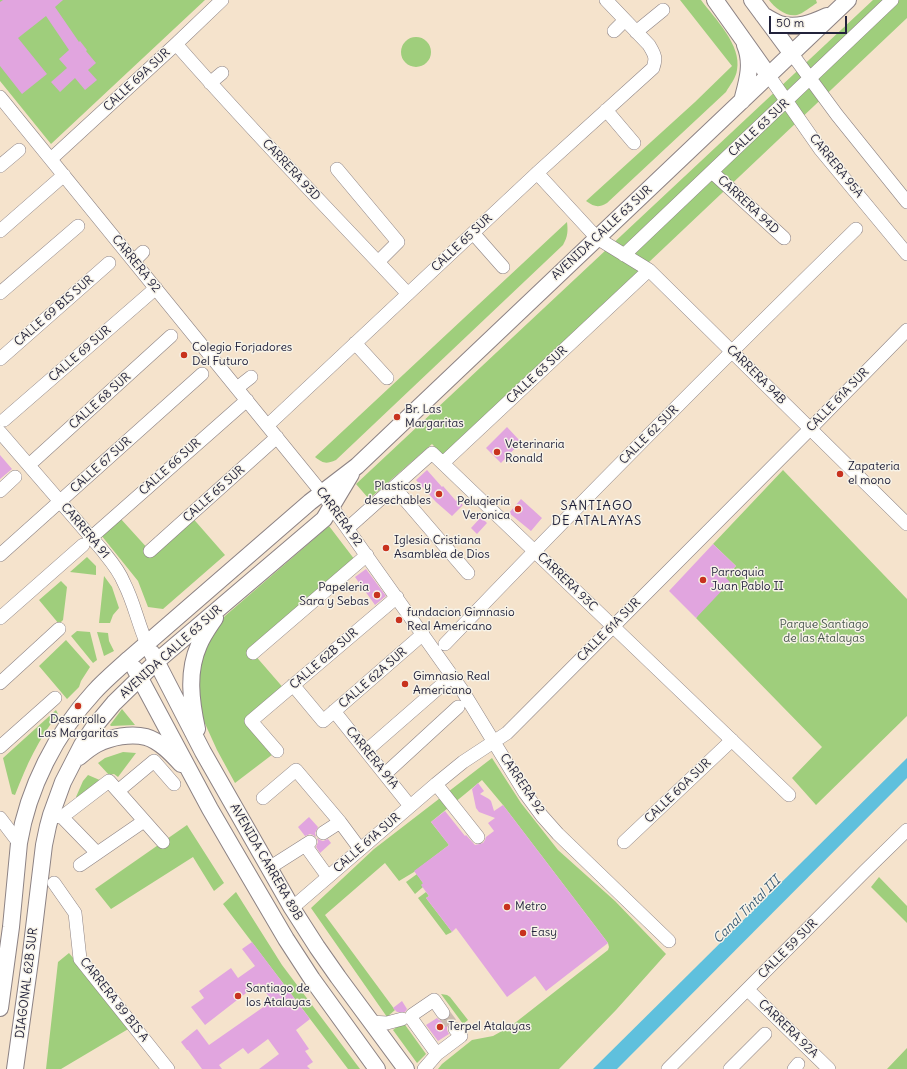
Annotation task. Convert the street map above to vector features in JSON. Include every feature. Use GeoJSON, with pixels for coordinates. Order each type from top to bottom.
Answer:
{"type":"FeatureCollection","features":[{"type":"Feature","properties":{"kind":"main road"},"geometry":{"type":"LineString","coordinates":[[715,0],[769,76]]}},
{"type":"Feature","properties":{"kind":"main road"},"geometry":{"type":"LineString","coordinates":[[752,0],[792,54]]}},
{"type":"Feature","properties":{"kind":"main road","name":"AVENIDA CALLE 63 SUR"},"geometry":{"type":"LineString","coordinates":[[19,843],[21,830],[30,800],[52,751],[82,705],[106,680],[322,492],[357,466],[848,0]]}},
{"type":"Feature","properties":{"kind":"main road"},"geometry":{"type":"LineString","coordinates":[[763,14],[779,24],[790,26],[813,23],[834,13]]}},
{"type":"Feature","properties":{"kind":"main road"},"geometry":{"type":"LineString","coordinates":[[740,35],[747,50],[749,60],[749,71],[742,102]]}},
{"type":"Feature","properties":{"kind":"main road","name":"AVENIDA CALLE 63 SUR"},"geometry":{"type":"LineString","coordinates":[[37,897],[44,845],[56,816],[63,782],[82,745],[94,727],[114,703],[156,662],[324,519],[357,466]]}},
{"type":"Feature","properties":{"kind":"main road"},"geometry":{"type":"LineString","coordinates":[[203,752],[192,705],[192,664],[204,635],[226,602]]}},
{"type":"Feature","properties":{"kind":"main road","name":"AVENIDA CARRERA 89B"},"geometry":{"type":"LineString","coordinates":[[147,644],[203,752],[292,908],[317,947],[406,1069]]}},
{"type":"Feature","properties":{"kind":"main road","name":"AVENIDA CARRERA 89B"},"geometry":{"type":"LineString","coordinates":[[129,659],[235,852],[299,960],[334,1011],[377,1069]]}},
{"type":"Feature","properties":{"kind":"main road"},"geometry":{"type":"LineString","coordinates":[[71,765],[96,744],[121,736],[146,737],[161,746],[193,777]]}},
{"type":"Feature","properties":{"kind":"main road","name":"DIAGONAL 62B SUR"},"geometry":{"type":"LineString","coordinates":[[0,1008],[11,927],[19,843]]}},
{"type":"Feature","properties":{"kind":"main road","name":"DIAGONAL 62B SUR"},"geometry":{"type":"LineString","coordinates":[[15,1069],[37,897]]}},
{"type":"Feature","properties":{"kind":"street","name":"CALLE 69A SUR"},"geometry":{"type":"LineString","coordinates":[[51,159],[222,0]]}},
{"type":"Feature","properties":{"kind":"street"},"geometry":{"type":"LineString","coordinates":[[606,0],[636,32],[663,10]]}},
{"type":"Feature","properties":{"kind":"street","name":"CALLE 63 SUR"},"geometry":{"type":"LineString","coordinates":[[624,255],[892,0]]}},
{"type":"Feature","properties":{"kind":"street"},"geometry":{"type":"LineString","coordinates":[[614,31],[625,20]]}},
{"type":"Feature","properties":{"kind":"street","name":"CALLE 65 SUR"},"geometry":{"type":"LineString","coordinates":[[268,425],[536,173],[653,68],[656,60],[653,52],[649,45],[636,32]]}},
{"type":"Feature","properties":{"kind":"street","name":"CARRERA 93D"},"geometry":{"type":"LineString","coordinates":[[176,44],[210,83],[408,294]]}},
{"type":"Feature","properties":{"kind":"street"},"geometry":{"type":"LineString","coordinates":[[792,54],[846,126],[907,202]]}},
{"type":"Feature","properties":{"kind":"street"},"geometry":{"type":"LineString","coordinates":[[210,83],[222,73]]}},
{"type":"Feature","properties":{"kind":"street","name":"CARRERA 95A"},"geometry":{"type":"LineString","coordinates":[[769,76],[820,149],[907,254]]}},
{"type":"Feature","properties":{"kind":"street","name":"CARRERA 92"},"geometry":{"type":"LineString","coordinates":[[0,96],[64,175],[138,256],[156,288],[322,492],[462,690],[525,793],[542,816],[558,834],[669,941]]}},
{"type":"Feature","properties":{"kind":"street"},"geometry":{"type":"LineString","coordinates":[[606,110],[634,143]]}},
{"type":"Feature","properties":{"kind":"street"},"geometry":{"type":"LineString","coordinates":[[0,166],[19,150]]}},
{"type":"Feature","properties":{"kind":"street"},"geometry":{"type":"LineString","coordinates":[[337,169],[398,242],[378,262]]}},
{"type":"Feature","properties":{"kind":"street","name":"CARRERA 94D"},"geometry":{"type":"LineString","coordinates":[[712,172],[784,238]]}},
{"type":"Feature","properties":{"kind":"street","name":"CARRERA 94B"},"geometry":{"type":"LineString","coordinates":[[536,173],[597,238],[649,270],[907,524]]}},
{"type":"Feature","properties":{"kind":"street"},"geometry":{"type":"LineString","coordinates":[[0,231],[64,175]]}},
{"type":"Feature","properties":{"kind":"street"},"geometry":{"type":"LineString","coordinates":[[0,294],[78,226]]}},
{"type":"Feature","properties":{"kind":"street","name":"CALLE 62 SUR"},"geometry":{"type":"LineString","coordinates":[[445,644],[731,351],[856,228]]}},
{"type":"Feature","properties":{"kind":"street"},"geometry":{"type":"LineString","coordinates":[[473,233],[503,267]]}},
{"type":"Feature","properties":{"kind":"street","name":"CALLE 69 BIS SUR"},"geometry":{"type":"LineString","coordinates":[[0,359],[109,263]]}},
{"type":"Feature","properties":{"kind":"street","name":"CALLE 63 SUR"},"geometry":{"type":"LineString","coordinates":[[443,463],[649,270]]}},
{"type":"Feature","properties":{"kind":"street","name":"CALLE 69 SUR"},"geometry":{"type":"LineString","coordinates":[[2,426],[156,288]]}},
{"type":"Feature","properties":{"kind":"street","name":"CALLE 61A SUR"},"geometry":{"type":"LineString","coordinates":[[292,908],[463,762],[507,733],[907,330]]}},
{"type":"Feature","properties":{"kind":"street","name":"CALLE 68 SUR"},"geometry":{"type":"LineString","coordinates":[[29,465],[171,336]]}},
{"type":"Feature","properties":{"kind":"street"},"geometry":{"type":"LineString","coordinates":[[355,343],[387,378]]}},
{"type":"Feature","properties":{"kind":"street","name":"CALLE 67 SUR"},"geometry":{"type":"LineString","coordinates":[[0,555],[202,374]]}},
{"type":"Feature","properties":{"kind":"street"},"geometry":{"type":"LineString","coordinates":[[237,388],[251,377]]}},
{"type":"Feature","properties":{"kind":"street","name":"CALLE 66 SUR"},"geometry":{"type":"LineString","coordinates":[[94,535],[247,400]]}},
{"type":"Feature","properties":{"kind":"street","name":"CARRERA 91"},"geometry":{"type":"LineString","coordinates":[[2,426],[29,465],[118,570],[130,595],[147,644]]}},
{"type":"Feature","properties":{"kind":"street","name":"CALLE 65 SUR"},"geometry":{"type":"LineString","coordinates":[[150,551],[277,437]]}},
{"type":"Feature","properties":{"kind":"street","name":"CARRERA 93C"},"geometry":{"type":"LineString","coordinates":[[394,487],[432,453],[789,795]]}},
{"type":"Feature","properties":{"kind":"street"},"geometry":{"type":"LineString","coordinates":[[0,491],[16,477]]}},
{"type":"Feature","properties":{"kind":"street"},"geometry":{"type":"LineString","coordinates":[[348,528],[394,487],[468,573]]}},
{"type":"Feature","properties":{"kind":"street"},"geometry":{"type":"LineString","coordinates":[[0,618],[84,545]]}},
{"type":"Feature","properties":{"kind":"street"},"geometry":{"type":"LineString","coordinates":[[253,653],[367,555]]}},
{"type":"Feature","properties":{"kind":"street","name":"CALLE 62B SUR"},"geometry":{"type":"LineString","coordinates":[[277,751],[251,721],[396,596]]}},
{"type":"Feature","properties":{"kind":"street"},"geometry":{"type":"LineString","coordinates":[[0,683],[59,629]]}},
{"type":"Feature","properties":{"kind":"street","name":"CALLE 62A SUR"},"geometry":{"type":"LineString","coordinates":[[293,685],[323,721],[423,634]]}},
{"type":"Feature","properties":{"kind":"street"},"geometry":{"type":"LineString","coordinates":[[366,751],[452,676]]}},
{"type":"Feature","properties":{"kind":"street"},"geometry":{"type":"LineString","coordinates":[[0,747],[55,698]]}},
{"type":"Feature","properties":{"kind":"street"},"geometry":{"type":"LineString","coordinates":[[385,774],[458,706]]}},
{"type":"Feature","properties":{"kind":"street","name":"CARRERA 91A"},"geometry":{"type":"LineString","coordinates":[[334,711],[410,806]]}},
{"type":"Feature","properties":{"kind":"street","name":"CALLE 60A SUR"},"geometry":{"type":"LineString","coordinates":[[624,842],[732,740]]}},
{"type":"Feature","properties":{"kind":"street"},"geometry":{"type":"LineString","coordinates":[[118,791],[154,761],[174,784]]}},
{"type":"Feature","properties":{"kind":"street"},"geometry":{"type":"LineString","coordinates":[[263,798],[296,770],[340,822],[360,849]]}},
{"type":"Feature","properties":{"kind":"street"},"geometry":{"type":"LineString","coordinates":[[97,853],[56,816],[109,781],[163,842]]}},
{"type":"Feature","properties":{"kind":"street"},"geometry":{"type":"LineString","coordinates":[[436,784],[478,837]]}},
{"type":"Feature","properties":{"kind":"street"},"geometry":{"type":"LineString","coordinates":[[0,818],[19,843]]}},
{"type":"Feature","properties":{"kind":"street"},"geometry":{"type":"LineString","coordinates":[[80,865],[144,821]]}},
{"type":"Feature","properties":{"kind":"street"},"geometry":{"type":"LineString","coordinates":[[323,833],[340,822]]}},
{"type":"Feature","properties":{"kind":"street","name":"CALLE 59 SUR"},"geometry":{"type":"LineString","coordinates":[[668,1069],[907,830]]}},
{"type":"Feature","properties":{"kind":"street"},"geometry":{"type":"LineString","coordinates":[[269,868],[307,843],[328,877]]}},
{"type":"Feature","properties":{"kind":"street","name":"CARRERA 89 BIS A"},"geometry":{"type":"LineString","coordinates":[[54,883],[75,913],[80,959],[168,1069]]}},
{"type":"Feature","properties":{"kind":"street","name":"CARRERA 92A"},"geometry":{"type":"LineString","coordinates":[[748,990],[829,1069]]}},
{"type":"Feature","properties":{"kind":"street"},"geometry":{"type":"LineString","coordinates":[[371,1022],[386,1023],[408,1018],[434,1000],[444,1013]]}},
{"type":"Feature","properties":{"kind":"street"},"geometry":{"type":"LineString","coordinates":[[408,1018],[436,1054]]}},
{"type":"Feature","properties":{"kind":"street"},"geometry":{"type":"LineString","coordinates":[[424,1069],[436,1054],[461,1036],[455,1029]]}},
{"type":"Feature","properties":{"kind":"street"},"geometry":{"type":"LineString","coordinates":[[730,1069],[766,1034]]}},
{"type":"Feature","properties":{"kind":"green space"},"geometry":{"type":"Polygon","coordinates":[[[0,0],[205,0],[51,144],[0,81],[0,0]]]}},
{"type":"Feature","properties":{"kind":"green space"},"geometry":{"type":"Polygon","coordinates":[[[680,0],[701,0],[726,33],[735,51],[737,61],[737,70],[733,81],[726,92],[607,203],[601,206],[594,206],[586,201],[695,102],[732,66],[680,0]]]}},
{"type":"Feature","properties":{"kind":"green space"},"geometry":{"type":"Polygon","coordinates":[[[769,0],[816,0],[817,3],[802,13],[797,15],[789,15],[774,6],[769,0]]]}},
{"type":"Feature","properties":{"kind":"green space"},"geometry":{"type":"Polygon","coordinates":[[[873,0],[907,0],[907,18],[444,456],[432,444],[369,499],[356,484],[873,0]]]}},
{"type":"Feature","properties":{"kind":"green space"},"geometry":{"type":"Polygon","coordinates":[[[416,37],[427,41],[431,52],[427,63],[416,67],[405,63],[401,52],[405,41],[416,37]]]}},
{"type":"Feature","properties":{"kind":"green space"},"geometry":{"type":"Polygon","coordinates":[[[567,222],[567,234],[563,245],[336,460],[325,463],[315,457],[567,222]]]}},
{"type":"Feature","properties":{"kind":"green space","name":"Parque Santiago de las Atalayas"},"geometry":{"type":"Polygon","coordinates":[[[783,470],[907,599],[907,716],[816,805],[792,778],[822,747],[696,618],[725,577],[736,566],[713,544],[783,470]]]}},
{"type":"Feature","properties":{"kind":"green space"},"geometry":{"type":"Polygon","coordinates":[[[190,515],[225,555],[163,609],[148,607],[138,581],[101,535],[120,518],[150,551],[190,515]]]}},
{"type":"Feature","properties":{"kind":"green space"},"geometry":{"type":"Polygon","coordinates":[[[329,526],[358,564],[253,653],[286,691],[251,721],[277,751],[235,783],[217,750],[202,717],[197,677],[199,661],[214,632],[225,616],[329,526]]]}},
{"type":"Feature","properties":{"kind":"green space"},"geometry":{"type":"Polygon","coordinates":[[[87,557],[96,566],[96,575],[70,572],[87,557]]]}},
{"type":"Feature","properties":{"kind":"green space"},"geometry":{"type":"Polygon","coordinates":[[[104,576],[112,587],[119,608],[113,615],[110,623],[99,623],[104,576]]]}},
{"type":"Feature","properties":{"kind":"green space"},"geometry":{"type":"Polygon","coordinates":[[[61,581],[67,587],[63,620],[59,624],[39,600],[61,581]]]}},
{"type":"Feature","properties":{"kind":"green space"},"geometry":{"type":"Polygon","coordinates":[[[77,631],[90,632],[97,660],[93,663],[71,636],[77,631]]]}},
{"type":"Feature","properties":{"kind":"green space"},"geometry":{"type":"Polygon","coordinates":[[[97,632],[108,633],[109,641],[114,651],[104,656],[97,632]]]}},
{"type":"Feature","properties":{"kind":"green space"},"geometry":{"type":"Polygon","coordinates":[[[66,640],[90,667],[79,687],[67,699],[39,666],[66,640]]]}},
{"type":"Feature","properties":{"kind":"green space"},"geometry":{"type":"Polygon","coordinates":[[[122,709],[135,725],[110,725],[122,709]]]}},
{"type":"Feature","properties":{"kind":"green space"},"geometry":{"type":"Polygon","coordinates":[[[56,710],[58,714],[34,753],[15,795],[12,794],[3,758],[56,710]]]}},
{"type":"Feature","properties":{"kind":"green space"},"geometry":{"type":"Polygon","coordinates":[[[123,752],[136,753],[118,777],[114,774],[109,775],[98,763],[105,758],[123,752]]]}},
{"type":"Feature","properties":{"kind":"green space"},"geometry":{"type":"Polygon","coordinates":[[[492,758],[521,803],[558,850],[615,901],[666,954],[616,1010],[559,1069],[438,1069],[442,1064],[472,1040],[493,1036],[511,1026],[608,950],[609,947],[608,943],[503,805],[482,780],[431,822],[449,845],[414,872],[399,881],[385,863],[325,915],[395,1010],[387,1017],[311,908],[374,849],[492,758]]]}},
{"type":"Feature","properties":{"kind":"green space"},"geometry":{"type":"Polygon","coordinates":[[[88,775],[102,781],[81,799],[76,797],[83,781],[88,775]]]}},
{"type":"Feature","properties":{"kind":"green space"},"geometry":{"type":"Polygon","coordinates":[[[187,825],[224,883],[214,891],[193,857],[111,909],[95,889],[187,825]]]}},
{"type":"Feature","properties":{"kind":"green space"},"geometry":{"type":"Polygon","coordinates":[[[417,874],[423,883],[423,887],[415,894],[406,882],[417,874]]]}},
{"type":"Feature","properties":{"kind":"green space"},"geometry":{"type":"Polygon","coordinates":[[[879,877],[907,906],[907,923],[871,887],[879,877]]]}},
{"type":"Feature","properties":{"kind":"green space"},"geometry":{"type":"Polygon","coordinates":[[[236,892],[282,965],[360,1069],[348,1069],[223,904],[236,892]]]}},
{"type":"Feature","properties":{"kind":"green space"},"geometry":{"type":"Polygon","coordinates":[[[426,892],[429,896],[426,898],[452,932],[446,935],[418,898],[426,892]]]}},
{"type":"Feature","properties":{"kind":"green space"},"geometry":{"type":"Polygon","coordinates":[[[69,953],[130,1028],[61,1069],[46,1069],[58,962],[69,953]]]}},
{"type":"Feature","properties":{"kind":"green space"},"geometry":{"type":"Polygon","coordinates":[[[441,994],[450,997],[468,1020],[463,1024],[441,994]]]}},
{"type":"Feature","properties":{"kind":"green space"},"geometry":{"type":"Polygon","coordinates":[[[403,1022],[426,1054],[417,1063],[393,1030],[403,1022]]]}},
{"type":"Feature","properties":{"kind":"green space"},"geometry":{"type":"Polygon","coordinates":[[[907,1048],[907,1069],[887,1069],[907,1048]]]}},
{"type":"Feature","properties":{"kind":"water"},"geometry":{"type":"Polygon","coordinates":[[[907,758],[907,778],[617,1069],[593,1069],[907,758]]]}},
{"type":"Feature","properties":{"kind":"building"},"geometry":{"type":"Polygon","coordinates":[[[3,0],[63,0],[55,7],[79,42],[80,41],[96,63],[88,70],[97,80],[85,90],[75,78],[60,92],[51,82],[67,68],[59,59],[69,50],[46,16],[18,38],[47,74],[22,94],[0,66],[0,2],[3,0]]]}},
{"type":"Feature","properties":{"kind":"building"},"geometry":{"type":"Polygon","coordinates":[[[507,427],[521,442],[501,463],[486,448],[507,427]]]}},
{"type":"Feature","properties":{"kind":"building"},"geometry":{"type":"Polygon","coordinates":[[[0,455],[12,469],[0,479],[0,455]]]}},
{"type":"Feature","properties":{"kind":"building"},"geometry":{"type":"Polygon","coordinates":[[[427,470],[456,501],[457,500],[463,505],[452,516],[436,502],[416,480],[427,470]]]}},
{"type":"Feature","properties":{"kind":"building"},"geometry":{"type":"Polygon","coordinates":[[[521,499],[542,518],[531,531],[509,513],[521,499]]]}},
{"type":"Feature","properties":{"kind":"building"},"geometry":{"type":"Polygon","coordinates":[[[481,517],[487,523],[477,534],[471,528],[481,517]]]}},
{"type":"Feature","properties":{"kind":"building","name":"Parroquia Juan Pablo II"},"geometry":{"type":"Polygon","coordinates":[[[713,544],[736,566],[725,577],[730,582],[696,618],[669,591],[713,544]]]}},
{"type":"Feature","properties":{"kind":"building"},"geometry":{"type":"Polygon","coordinates":[[[366,569],[386,596],[375,605],[355,577],[366,569]]]}},
{"type":"Feature","properties":{"kind":"building","name":"Metro"},"geometry":{"type":"Polygon","coordinates":[[[478,783],[484,791],[480,794],[491,801],[494,811],[503,805],[608,943],[546,991],[535,976],[507,997],[456,928],[452,932],[426,898],[429,896],[421,885],[423,883],[414,871],[449,845],[431,822],[445,811],[465,836],[466,835],[475,845],[483,843],[486,837],[494,831],[488,823],[495,818],[479,812],[476,808],[472,789],[478,783]]]}},
{"type":"Feature","properties":{"kind":"building"},"geometry":{"type":"Polygon","coordinates":[[[309,817],[318,827],[315,833],[316,837],[310,834],[305,836],[298,827],[309,817]]]}},
{"type":"Feature","properties":{"kind":"building"},"geometry":{"type":"Polygon","coordinates":[[[317,838],[323,841],[328,839],[331,843],[320,853],[316,847],[318,842],[317,838]]]}},
{"type":"Feature","properties":{"kind":"building"},"geometry":{"type":"Polygon","coordinates":[[[252,942],[310,1019],[296,1030],[309,1049],[305,1051],[313,1062],[307,1066],[310,1069],[259,1069],[279,1054],[268,1039],[248,1054],[243,1048],[219,1065],[222,1069],[202,1069],[181,1042],[197,1029],[209,1045],[272,1001],[259,983],[205,1025],[191,1007],[204,998],[199,991],[231,968],[238,978],[255,966],[242,949],[252,942]]]}},
{"type":"Feature","properties":{"kind":"building"},"geometry":{"type":"Polygon","coordinates":[[[402,1001],[407,1009],[405,1012],[397,1012],[393,1008],[402,1001]]]}},
{"type":"Feature","properties":{"kind":"building","name":"Terpel Atalayas"},"geometry":{"type":"Polygon","coordinates":[[[437,1018],[443,1021],[449,1018],[452,1022],[447,1027],[449,1034],[438,1041],[426,1025],[437,1018]]]}},
{"type":"Feature","properties":{"kind":"tunnel"},"geometry":{"type":"LineString","coordinates":[[443,1013],[455,1029]]}},
{"type":"Feature","properties":{"kind":"place","name":"Colegio Forjadores Del Futuro"},"geometry":{"type":"Point","coordinates":[184,355]}},
{"type":"Feature","properties":{"kind":"place","name":"Br. Las Margaritas"},"geometry":{"type":"Point","coordinates":[397,417]}},
{"type":"Feature","properties":{"kind":"place","name":"Veterinaria Ronald"},"geometry":{"type":"Point","coordinates":[497,452]}},
{"type":"Feature","properties":{"kind":"place","name":"Zapateria el mono"},"geometry":{"type":"Point","coordinates":[840,474]}},
{"type":"Feature","properties":{"kind":"place","name":"Plasticos y desechables"},"geometry":{"type":"Point","coordinates":[439,494]}},
{"type":"Feature","properties":{"kind":"place","name":"Peluqieria Veronica"},"geometry":{"type":"Point","coordinates":[518,509]}},
{"type":"Feature","properties":{"kind":"place","name":"Iglesia Cristiana Asamblea de Dios"},"geometry":{"type":"Point","coordinates":[386,548]}},
{"type":"Feature","properties":{"kind":"place","name":"Parroquia Juan Pablo II"},"geometry":{"type":"Point","coordinates":[703,580]}},
{"type":"Feature","properties":{"kind":"place","name":"Papeleria Sara y Sebas"},"geometry":{"type":"Point","coordinates":[377,595]}},
{"type":"Feature","properties":{"kind":"place","name":"fundacion Gimnasio Real Americano"},"geometry":{"type":"Point","coordinates":[399,620]}},
{"type":"Feature","properties":{"kind":"place","name":"Gimnasio Real Americano"},"geometry":{"type":"Point","coordinates":[405,684]}},
{"type":"Feature","properties":{"kind":"place","name":"Desarrollo Las Margaritas"},"geometry":{"type":"Point","coordinates":[78,706]}},
{"type":"Feature","properties":{"kind":"place","name":"Metro"},"geometry":{"type":"Point","coordinates":[507,907]}},
{"type":"Feature","properties":{"kind":"place","name":"Easy"},"geometry":{"type":"Point","coordinates":[523,933]}},
{"type":"Feature","properties":{"kind":"place","name":"Santiago de los Atalayas"},"geometry":{"type":"Point","coordinates":[238,996]}},
{"type":"Feature","properties":{"kind":"place","name":"Terpel Atalayas"},"geometry":{"type":"Point","coordinates":[440,1027]}},
{"type":"Feature","properties":{"kind":"district","name":"SANTIAGO DE ATALAYAS"},"geometry":{"type":"Point","coordinates":[597,514]}},
{"type":"Feature","properties":{"kind":"water label","name":"Canal Tintal III"},"geometry":{"type":"Point","coordinates":[747,910]}}]}
